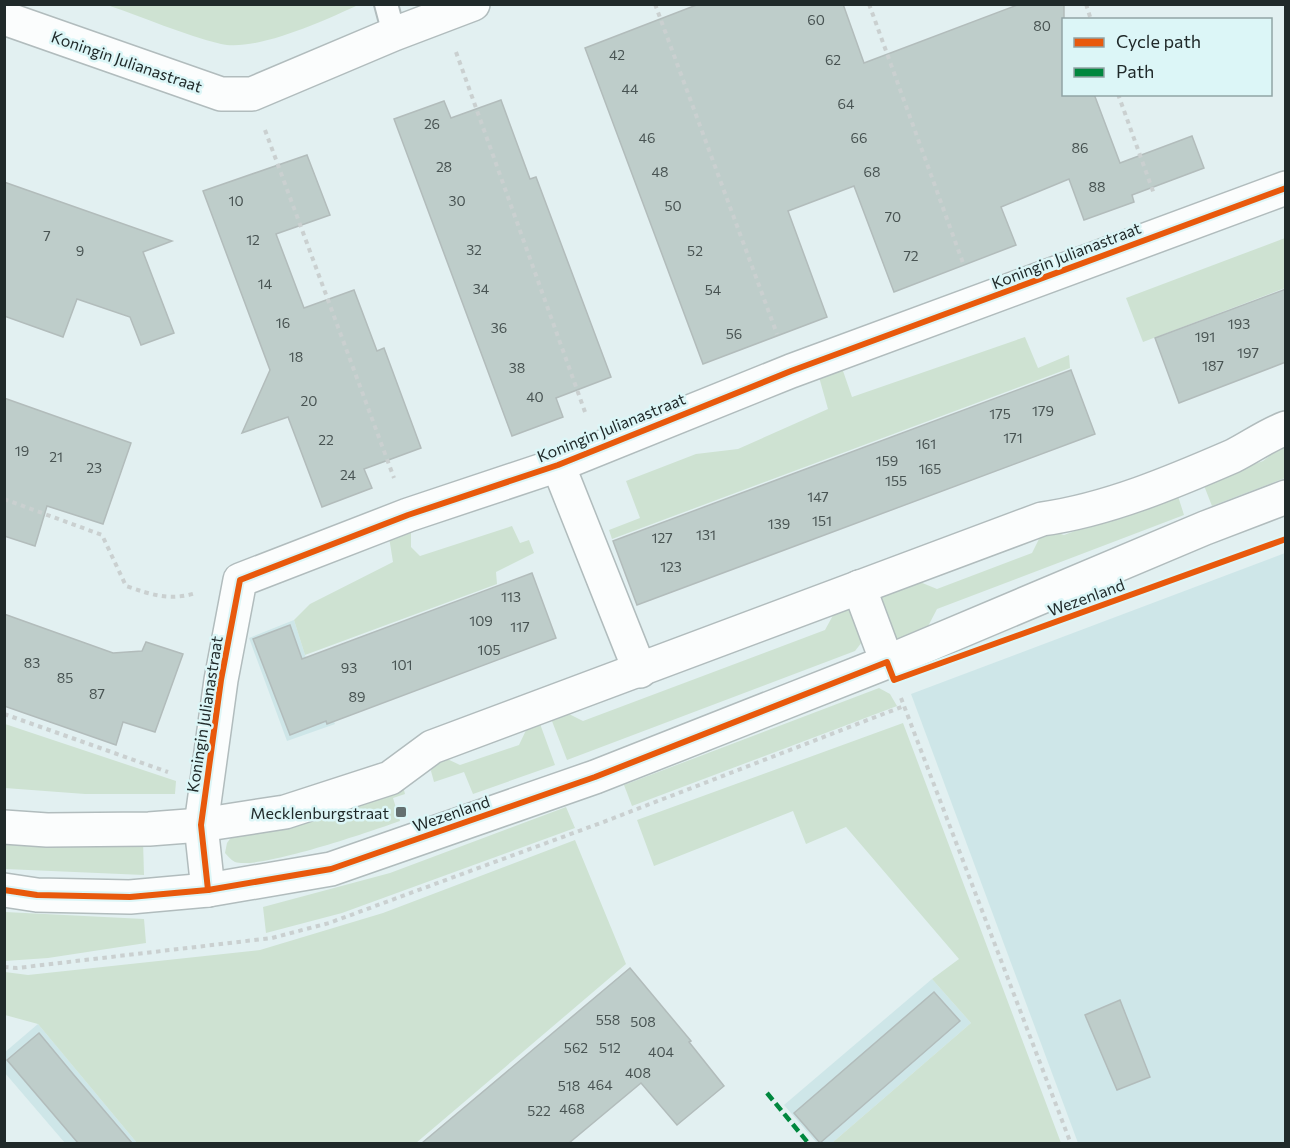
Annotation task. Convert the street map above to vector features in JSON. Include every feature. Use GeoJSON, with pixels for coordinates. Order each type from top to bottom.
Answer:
{"type":"FeatureCollection","features":[{"type":"Feature","properties":{"kind":"street","name":"Koningin Julianastraat"},"geometry":{"type":"LineString","coordinates":[[4,18],[221,94],[252,94],[390,19],[443,15],[473,4]]}},
{"type":"Feature","properties":{"kind":"street","name":"Koningin Julianastraat"},"geometry":{"type":"LineString","coordinates":[[208,890],[201,825],[220,680],[240,580],[408,515],[558,465],[597,447],[791,371],[1286,188]]}},
{"type":"Feature","properties":{"kind":"street"},"geometry":{"type":"LineString","coordinates":[[4,826],[58,830],[149,829],[201,825],[285,812],[390,778],[432,747],[640,671],[859,587],[1042,519],[1081,514],[1186,475],[1235,454],[1286,428]]}},
{"type":"Feature","properties":{"kind":"street","name":"Koningin Julianastraat"},"geometry":{"type":"LineString","coordinates":[[558,465],[640,671]]}},
{"type":"Feature","properties":{"kind":"street","name":"Wezenland"},"geometry":{"type":"LineString","coordinates":[[4,890],[37,895],[129,897],[208,890],[331,869],[890,671],[1205,528],[1286,497]]}},
{"type":"Feature","properties":{"kind":"street"},"geometry":{"type":"LineString","coordinates":[[859,587],[890,671]]}},
{"type":"Feature","properties":{"kind":"path"},"geometry":{"type":"LineString","coordinates":[[655,4],[791,371]]}},
{"type":"Feature","properties":{"kind":"path"},"geometry":{"type":"LineString","coordinates":[[252,94],[408,515]]}},
{"type":"Feature","properties":{"kind":"path"},"geometry":{"type":"LineString","coordinates":[[4,499],[102,535],[126,586],[159,598],[180,598],[240,580]]}},
{"type":"Feature","properties":{"kind":"path"},"geometry":{"type":"LineString","coordinates":[[890,671],[1071,1143]]}},
{"type":"Feature","properties":{"kind":"path"},"geometry":{"type":"LineString","coordinates":[[4,714],[206,785]]}},
{"type":"Feature","properties":{"kind":"shaded area"},"geometry":{"type":"Polygon","coordinates":[[[1285,553],[1285,1143],[1078,1143],[911,694],[1285,553]]]}},
{"type":"Feature","properties":{"kind":"shaded area"},"geometry":{"type":"Polygon","coordinates":[[[294,620],[305,655],[335,724],[287,741],[249,638],[294,620]]]}},
{"type":"Feature","properties":{"kind":"shaded area"},"geometry":{"type":"Polygon","coordinates":[[[932,979],[971,1023],[832,1143],[817,1143],[784,1105],[932,979]]]}},
{"type":"Feature","properties":{"kind":"shaded area"},"geometry":{"type":"Polygon","coordinates":[[[38,1024],[137,1143],[65,1143],[5,1073],[4,1053],[38,1024]]]}},
{"type":"Feature","properties":{"kind":"green space"},"geometry":{"type":"Polygon","coordinates":[[[107,5],[358,5],[291,33],[236,45],[221,44],[192,36],[107,5]]]}},
{"type":"Feature","properties":{"kind":"green space"},"geometry":{"type":"Polygon","coordinates":[[[1285,238],[1285,288],[1143,342],[1126,298],[1285,238]]]}},
{"type":"Feature","properties":{"kind":"green space"},"geometry":{"type":"Polygon","coordinates":[[[1025,337],[1038,368],[1069,355],[1070,368],[612,539],[609,530],[640,518],[626,481],[696,454],[738,449],[828,409],[819,377],[842,368],[852,397],[1025,337]]]}},
{"type":"Feature","properties":{"kind":"green space"},"geometry":{"type":"Polygon","coordinates":[[[1285,444],[1285,478],[1212,506],[1203,483],[1263,461],[1285,444]]]}},
{"type":"Feature","properties":{"kind":"green space"},"geometry":{"type":"Polygon","coordinates":[[[1177,493],[1184,515],[937,609],[924,634],[892,649],[876,596],[915,580],[937,589],[1032,553],[1042,533],[1049,530],[1064,535],[1177,493]]]}},
{"type":"Feature","properties":{"kind":"green space"},"geometry":{"type":"Polygon","coordinates":[[[512,526],[520,543],[529,540],[534,553],[496,572],[497,584],[305,655],[294,620],[310,604],[393,562],[389,537],[411,530],[411,547],[420,556],[512,526]]]}},
{"type":"Feature","properties":{"kind":"green space"},"geometry":{"type":"Polygon","coordinates":[[[849,605],[862,642],[855,651],[567,760],[550,716],[565,712],[583,721],[825,630],[837,608],[849,605]]]}},
{"type":"Feature","properties":{"kind":"green space"},"geometry":{"type":"Polygon","coordinates":[[[879,688],[890,694],[897,706],[632,806],[624,785],[879,688]]]}},
{"type":"Feature","properties":{"kind":"green space"},"geometry":{"type":"Polygon","coordinates":[[[539,721],[555,765],[473,794],[464,772],[434,782],[431,771],[434,761],[443,757],[460,765],[519,745],[528,726],[539,721]]]}},
{"type":"Feature","properties":{"kind":"green space"},"geometry":{"type":"Polygon","coordinates":[[[903,723],[1061,1143],[832,1143],[971,1023],[932,979],[959,959],[846,827],[806,844],[793,811],[654,866],[637,820],[903,723]]]}},
{"type":"Feature","properties":{"kind":"green space"},"geometry":{"type":"Polygon","coordinates":[[[5,724],[176,781],[175,794],[85,794],[5,788],[5,724]]]}},
{"type":"Feature","properties":{"kind":"green space"},"geometry":{"type":"Polygon","coordinates":[[[403,786],[405,794],[393,798],[400,821],[316,848],[267,860],[248,863],[235,862],[225,853],[227,843],[232,836],[403,786]]]}},
{"type":"Feature","properties":{"kind":"green space"},"geometry":{"type":"Polygon","coordinates":[[[566,807],[575,828],[342,913],[266,933],[263,907],[390,873],[566,807]]]}},
{"type":"Feature","properties":{"kind":"green space"},"geometry":{"type":"Polygon","coordinates":[[[4,837],[143,840],[144,875],[5,869],[4,837]]]}},
{"type":"Feature","properties":{"kind":"green space"},"geometry":{"type":"Polygon","coordinates":[[[575,840],[626,964],[416,1143],[137,1143],[38,1024],[5,1015],[5,972],[28,975],[260,950],[383,913],[575,840]]]}},
{"type":"Feature","properties":{"kind":"green space"},"geometry":{"type":"Polygon","coordinates":[[[5,912],[144,919],[146,943],[48,958],[5,961],[5,912]]]}},
{"type":"Feature","properties":{"kind":"building"},"geometry":{"type":"Polygon","coordinates":[[[699,4],[843,4],[864,63],[1020,4],[1064,4],[1062,96],[1095,96],[1120,163],[1192,136],[1204,168],[1132,195],[1134,202],[1084,220],[1069,179],[1001,207],[1016,245],[894,292],[854,186],[788,211],[827,317],[703,364],[585,48],[699,4]]]}},
{"type":"Feature","properties":{"kind":"building"},"geometry":{"type":"Polygon","coordinates":[[[501,100],[530,179],[536,177],[611,377],[556,398],[563,417],[512,436],[394,119],[444,101],[451,118],[501,100]]]}},
{"type":"Feature","properties":{"kind":"building"},"geometry":{"type":"Polygon","coordinates":[[[307,155],[330,215],[276,234],[304,308],[354,290],[377,351],[384,348],[421,448],[364,469],[372,488],[322,507],[288,417],[242,433],[270,370],[203,191],[307,155]]]}},
{"type":"Feature","properties":{"kind":"building"},"geometry":{"type":"Polygon","coordinates":[[[4,182],[172,241],[143,252],[174,333],[141,345],[130,317],[77,299],[63,337],[4,316],[4,182]]]}},
{"type":"Feature","properties":{"kind":"building"},"geometry":{"type":"Polygon","coordinates":[[[1286,289],[1286,362],[1179,403],[1155,338],[1286,289]]]}},
{"type":"Feature","properties":{"kind":"building"},"geometry":{"type":"Polygon","coordinates":[[[1071,370],[1095,434],[637,605],[613,541],[1071,370]]]}},
{"type":"Feature","properties":{"kind":"building"},"geometry":{"type":"Polygon","coordinates":[[[4,398],[131,443],[103,524],[47,506],[35,546],[4,536],[4,398]]]}},
{"type":"Feature","properties":{"kind":"building"},"geometry":{"type":"Polygon","coordinates":[[[532,573],[556,638],[327,724],[326,721],[290,735],[253,639],[290,625],[302,659],[532,573]]]}},
{"type":"Feature","properties":{"kind":"building"},"geometry":{"type":"Polygon","coordinates":[[[4,614],[113,653],[142,651],[146,642],[183,654],[155,732],[123,722],[116,745],[4,706],[4,614]]]}},
{"type":"Feature","properties":{"kind":"building"},"geometry":{"type":"Polygon","coordinates":[[[630,968],[691,1041],[689,1042],[724,1086],[677,1125],[641,1083],[569,1143],[422,1143],[630,968]]]}},
{"type":"Feature","properties":{"kind":"building"},"geometry":{"type":"Polygon","coordinates":[[[934,992],[960,1021],[820,1143],[794,1113],[934,992]]]}},
{"type":"Feature","properties":{"kind":"building"},"geometry":{"type":"Polygon","coordinates":[[[1120,1000],[1150,1077],[1117,1090],[1085,1015],[1120,1000]]]}},
{"type":"Feature","properties":{"kind":"building"},"geometry":{"type":"Polygon","coordinates":[[[39,1033],[132,1143],[78,1143],[7,1060],[39,1033]]]}},
{"type":"Feature","properties":{"kind":"marked path"},"geometry":{"type":"LineString","coordinates":[[767,1093],[809,1144]]}},
{"type":"Feature","properties":{"kind":"cycle path"},"geometry":{"type":"LineString","coordinates":[[208,890],[201,825],[221,680],[240,580],[408,515],[558,465],[791,371],[1286,188]]}},
{"type":"Feature","properties":{"kind":"cycle path"},"geometry":{"type":"LineString","coordinates":[[4,890],[37,895],[130,897],[208,890],[331,869],[595,777],[887,662],[894,680],[1286,539]]}},
{"type":"Feature","properties":{"kind":"place","name":"Mecklenburgstraat"},"geometry":{"type":"Point","coordinates":[401,812]}}]}
